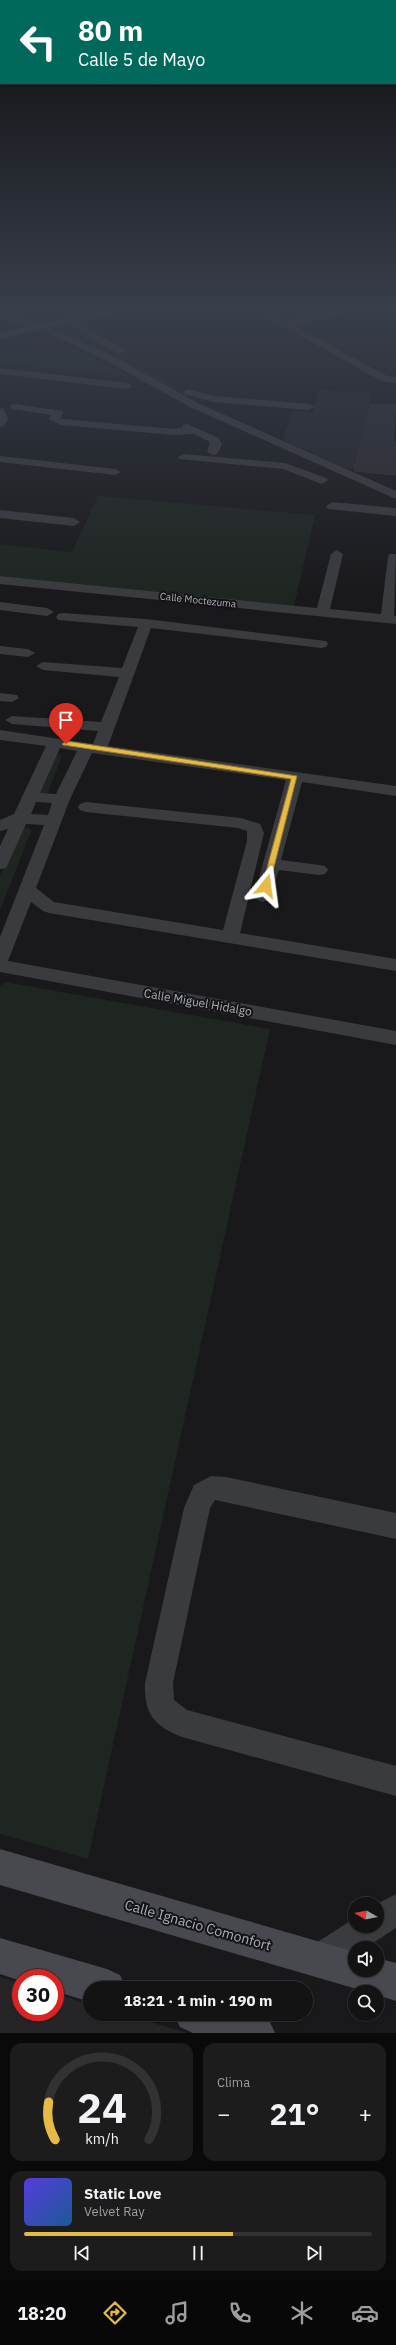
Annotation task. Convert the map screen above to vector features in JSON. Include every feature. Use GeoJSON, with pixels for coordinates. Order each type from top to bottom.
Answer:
{"type":"FeatureCollection","features":[{"type":"Feature","properties":{"kind":"street"},"geometry":{"type":"LineString","coordinates":[[195,406],[219,431]]}},
{"type":"Feature","properties":{"kind":"street"},"geometry":{"type":"LineString","coordinates":[[296,406],[309,407]]}},
{"type":"Feature","properties":{"kind":"street"},"geometry":{"type":"LineString","coordinates":[[15,407],[219,431],[320,462],[396,495]]}},
{"type":"Feature","properties":{"kind":"street"},"geometry":{"type":"LineString","coordinates":[[0,411],[3,419],[0,424]]}},
{"type":"Feature","properties":{"kind":"street"},"geometry":{"type":"LineString","coordinates":[[213,452],[219,431]]}},
{"type":"Feature","properties":{"kind":"street"},"geometry":{"type":"LineString","coordinates":[[184,457],[272,464],[298,470],[322,480]]}},
{"type":"Feature","properties":{"kind":"street"},"geometry":{"type":"LineString","coordinates":[[0,459],[115,472]]}},
{"type":"Feature","properties":{"kind":"street"},"geometry":{"type":"LineString","coordinates":[[298,470],[320,462]]}},
{"type":"Feature","properties":{"kind":"street"},"geometry":{"type":"LineString","coordinates":[[332,506],[396,512]]}},
{"type":"Feature","properties":{"kind":"street"},"geometry":{"type":"LineString","coordinates":[[0,514],[74,522]]}},
{"type":"Feature","properties":{"kind":"street"},"geometry":{"type":"LineString","coordinates":[[323,612],[337,554]]}},
{"type":"Feature","properties":{"kind":"street"},"geometry":{"type":"LineString","coordinates":[[391,619],[394,556]]}},
{"type":"Feature","properties":{"kind":"street","name":"Calle Moctezuma"},"geometry":{"type":"LineString","coordinates":[[0,580],[391,619]]}},
{"type":"Feature","properties":{"kind":"street"},"geometry":{"type":"LineString","coordinates":[[9,592],[0,607],[47,612]]}},
{"type":"Feature","properties":{"kind":"street"},"geometry":{"type":"LineString","coordinates":[[63,617],[146,623],[321,644]]}},
{"type":"Feature","properties":{"kind":"street"},"geometry":{"type":"LineString","coordinates":[[0,960],[62,799],[87,746],[108,728],[146,623]]}},
{"type":"Feature","properties":{"kind":"street"},"geometry":{"type":"LineString","coordinates":[[0,650],[28,653]]}},
{"type":"Feature","properties":{"kind":"street"},"geometry":{"type":"LineString","coordinates":[[43,666],[128,673]]}},
{"type":"Feature","properties":{"kind":"street"},"geometry":{"type":"LineString","coordinates":[[12,720],[77,727],[108,728]]}},
{"type":"Feature","properties":{"kind":"street"},"geometry":{"type":"LineString","coordinates":[[77,727],[87,746]]}},
{"type":"Feature","properties":{"kind":"street"},"geometry":{"type":"LineString","coordinates":[[0,735],[87,746],[295,778],[396,791]]}},
{"type":"Feature","properties":{"kind":"street"},"geometry":{"type":"LineString","coordinates":[[2,853],[55,742]]}},
{"type":"Feature","properties":{"kind":"street"},"geometry":{"type":"LineString","coordinates":[[263,896],[295,778]]}},
{"type":"Feature","properties":{"kind":"street"},"geometry":{"type":"LineString","coordinates":[[29,797],[62,799]]}},
{"type":"Feature","properties":{"kind":"street"},"geometry":{"type":"LineString","coordinates":[[86,807],[240,823],[254,828],[256,833],[230,937]]}},
{"type":"Feature","properties":{"kind":"street"},"geometry":{"type":"LineString","coordinates":[[0,826],[20,818],[54,821]]}},
{"type":"Feature","properties":{"kind":"street"},"geometry":{"type":"LineString","coordinates":[[272,864],[319,870]]}},
{"type":"Feature","properties":{"kind":"street"},"geometry":{"type":"LineString","coordinates":[[27,889],[49,907],[396,965]]}},
{"type":"Feature","properties":{"kind":"street"},"geometry":{"type":"LineString","coordinates":[[14,922],[49,907]]}},
{"type":"Feature","properties":{"kind":"street","name":"Calle Miguel Hidalgo"},"geometry":{"type":"LineString","coordinates":[[0,966],[396,1038]]}},
{"type":"Feature","properties":{"kind":"street"},"geometry":{"type":"LineString","coordinates":[[396,1526],[226,1489],[211,1488],[203,1494],[197,1508],[159,1683],[158,1703],[165,1714],[182,1723],[396,1781]]}},
{"type":"Feature","properties":{"kind":"street","name":"Calle Ignacio Comonfort"},"geometry":{"type":"LineString","coordinates":[[0,1867],[396,1982]]}},
{"type":"Feature","properties":{"kind":"street"},"geometry":{"type":"LineString","coordinates":[[384,1918],[396,1910]]}},
{"type":"Feature","properties":{"kind":"street"},"geometry":{"type":"LineString","coordinates":[[319,1960],[360,1933]]}},
{"type":"Feature","properties":{"kind":"street"},"geometry":{"type":"LineString","coordinates":[[0,1956],[84,1981]]}},
{"type":"Feature","properties":{"kind":"street"},"geometry":{"type":"LineString","coordinates":[[216,2021],[256,2033]]}},
{"type":"Feature","properties":{"kind":"shaded area"},"geometry":{"type":"Polygon","coordinates":[[[315,406],[368,406],[355,469],[345,468],[283,440],[292,411],[313,412],[315,406]]]}},
{"type":"Feature","properties":{"kind":"shaded area"},"geometry":{"type":"Polygon","coordinates":[[[98,496],[315,515],[294,606],[0,576],[0,544],[72,552],[98,496]]]}},
{"type":"Feature","properties":{"kind":"shaded area"},"geometry":{"type":"Polygon","coordinates":[[[56,753],[62,756],[48,793],[43,795],[36,791],[56,753]]]}},
{"type":"Feature","properties":{"kind":"shaded area"},"geometry":{"type":"Polygon","coordinates":[[[29,828],[31,831],[0,910],[0,876],[19,830],[29,828]]]}},
{"type":"Feature","properties":{"kind":"shaded area"},"geometry":{"type":"Polygon","coordinates":[[[5,982],[270,1029],[88,1859],[0,1834],[0,986],[5,982]]]}},
{"type":"Feature","properties":{"kind":"shaded area"},"geometry":{"type":"Polygon","coordinates":[[[0,1977],[12,1980],[12,2021],[64,2021],[64,1997],[83,2002],[83,2021],[147,2021],[187,2033],[0,2033],[0,1977]]]}},
{"type":"Feature","properties":{"kind":"building"},"geometry":{"type":"Polygon","coordinates":[[[370,406],[396,406],[393,442],[396,443],[396,475],[354,471],[370,406]]]}},
{"type":"Feature","properties":{"kind":"route"},"geometry":{"type":"LineString","coordinates":[[66,744],[295,778],[266,886]]}}]}
